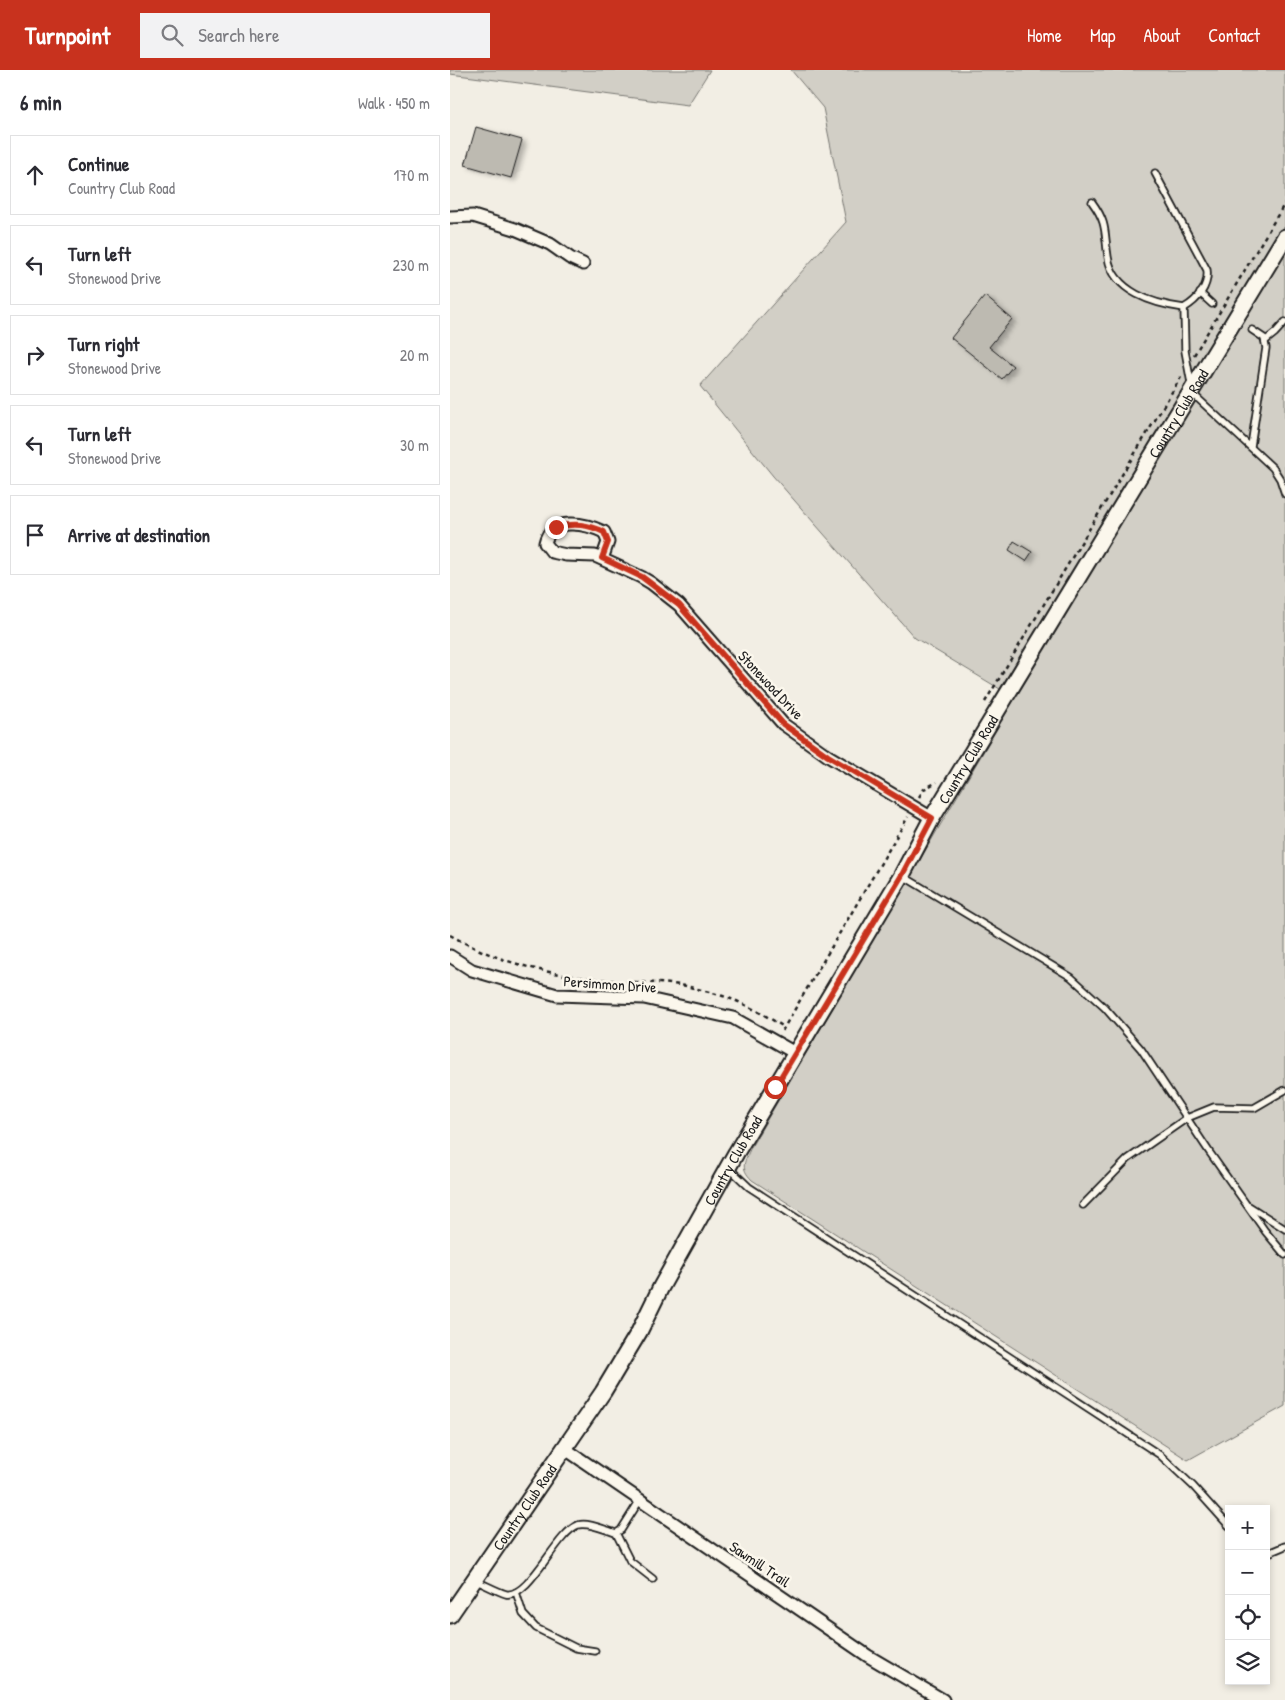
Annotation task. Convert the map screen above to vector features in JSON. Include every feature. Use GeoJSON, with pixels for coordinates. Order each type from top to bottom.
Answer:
{"type":"FeatureCollection","features":[{"type":"Feature","properties":{"kind":"street"},"geometry":{"type":"LineString","coordinates":[[450,216],[473,216],[515,230],[550,244],[570,258],[583,264]]}},
{"type":"Feature","properties":{"kind":"street","name":"Country Club Road"},"geometry":{"type":"LineString","coordinates":[[450,1615],[604,1392],[639,1332],[661,1287],[736,1153],[902,875],[932,818],[1285,237]]}},
{"type":"Feature","properties":{"kind":"street","name":"Stonewood Drive"},"geometry":{"type":"LineString","coordinates":[[602,558],[608,542],[604,532],[591,526],[564,525],[556,527],[547,534],[545,543],[552,552],[566,555],[593,555],[642,577],[679,605],[783,724],[828,756],[932,818]]}},
{"type":"Feature","properties":{"kind":"street","name":"Persimmon Drive"},"geometry":{"type":"LineString","coordinates":[[450,956],[472,970],[557,995],[644,998],[733,1018],[795,1053]]}},
{"type":"Feature","properties":{"kind":"street","name":"Sawmill Trail"},"geometry":{"type":"LineString","coordinates":[[564,1448],[868,1656],[943,1700]]}},
{"type":"Feature","properties":{"kind":"lane"},"geometry":{"type":"LineString","coordinates":[[1092,202],[1102,216],[1108,259],[1113,273],[1124,286],[1138,296],[1184,308],[1191,304],[1200,293],[1208,278],[1207,270],[1155,173]]}},
{"type":"Feature","properties":{"kind":"lane"},"geometry":{"type":"LineString","coordinates":[[1200,293],[1212,304]]}},
{"type":"Feature","properties":{"kind":"lane"},"geometry":{"type":"LineString","coordinates":[[1184,308],[1185,351],[1194,394],[1273,468],[1280,479],[1285,494]]}},
{"type":"Feature","properties":{"kind":"lane"},"geometry":{"type":"LineString","coordinates":[[1264,341],[1285,322]]}},
{"type":"Feature","properties":{"kind":"lane"},"geometry":{"type":"LineString","coordinates":[[1251,446],[1266,348],[1264,338],[1252,330]]}},
{"type":"Feature","properties":{"kind":"lane"},"geometry":{"type":"LineString","coordinates":[[902,875],[1071,977],[1105,1008],[1141,1049],[1246,1204],[1285,1255]]}},
{"type":"Feature","properties":{"kind":"lane"},"geometry":{"type":"LineString","coordinates":[[1082,1205],[1128,1160],[1187,1118],[1214,1107],[1254,1108],[1285,1090]]}},
{"type":"Feature","properties":{"kind":"lane"},"geometry":{"type":"LineString","coordinates":[[729,1168],[749,1187],[1160,1455],[1193,1486],[1225,1522]]}},
{"type":"Feature","properties":{"kind":"lane"},"geometry":{"type":"LineString","coordinates":[[1246,1204],[1285,1229]]}},
{"type":"Feature","properties":{"kind":"lane"},"geometry":{"type":"LineString","coordinates":[[616,1533],[621,1530],[640,1500]]}},
{"type":"Feature","properties":{"kind":"lane"},"geometry":{"type":"LineString","coordinates":[[474,1580],[508,1594],[516,1592],[538,1570],[566,1534],[578,1525],[590,1525],[616,1533],[630,1561],[653,1579]]}},
{"type":"Feature","properties":{"kind":"lane"},"geometry":{"type":"LineString","coordinates":[[1270,1552],[1285,1546]]}},
{"type":"Feature","properties":{"kind":"lane"},"geometry":{"type":"LineString","coordinates":[[516,1592],[524,1614],[536,1628],[576,1648],[595,1651]]}},
{"type":"Feature","properties":{"kind":"path"},"geometry":{"type":"LineString","coordinates":[[983,706],[1285,203]]}},
{"type":"Feature","properties":{"kind":"path"},"geometry":{"type":"LineString","coordinates":[[782,1031],[924,789],[937,783],[942,774]]}},
{"type":"Feature","properties":{"kind":"path"},"geometry":{"type":"LineString","coordinates":[[450,934],[508,962],[550,973],[685,986],[732,999],[784,1027]]}},
{"type":"Feature","properties":{"kind":"shaded area"},"geometry":{"type":"Polygon","coordinates":[[[450,70],[710,70],[688,105],[450,74],[450,70]]]}},
{"type":"Feature","properties":{"kind":"shaded area"},"geometry":{"type":"Polygon","coordinates":[[[791,70],[1285,70],[1285,1406],[1188,1460],[752,1180],[744,1168],[751,1147],[1015,698],[915,638],[773,476],[700,386],[846,222],[823,108],[791,70]]]}},
{"type":"Feature","properties":{"kind":"building"},"geometry":{"type":"Polygon","coordinates":[[[476,127],[522,140],[511,178],[465,165],[476,127]]]}},
{"type":"Feature","properties":{"kind":"building"},"geometry":{"type":"Polygon","coordinates":[[[985,296],[1012,319],[989,347],[1013,366],[1002,379],[951,338],[985,296]]]}},
{"type":"Feature","properties":{"kind":"building"},"geometry":{"type":"Polygon","coordinates":[[[1014,541],[1032,552],[1026,561],[1009,550],[1014,541]]]}},
{"type":"Feature","properties":{"kind":"route"},"geometry":{"type":"LineString","coordinates":[[556,527],[570,524],[591,526],[604,532],[608,542],[602,558],[642,577],[679,605],[783,724],[828,756],[932,818],[902,875],[775,1087]]}}]}
